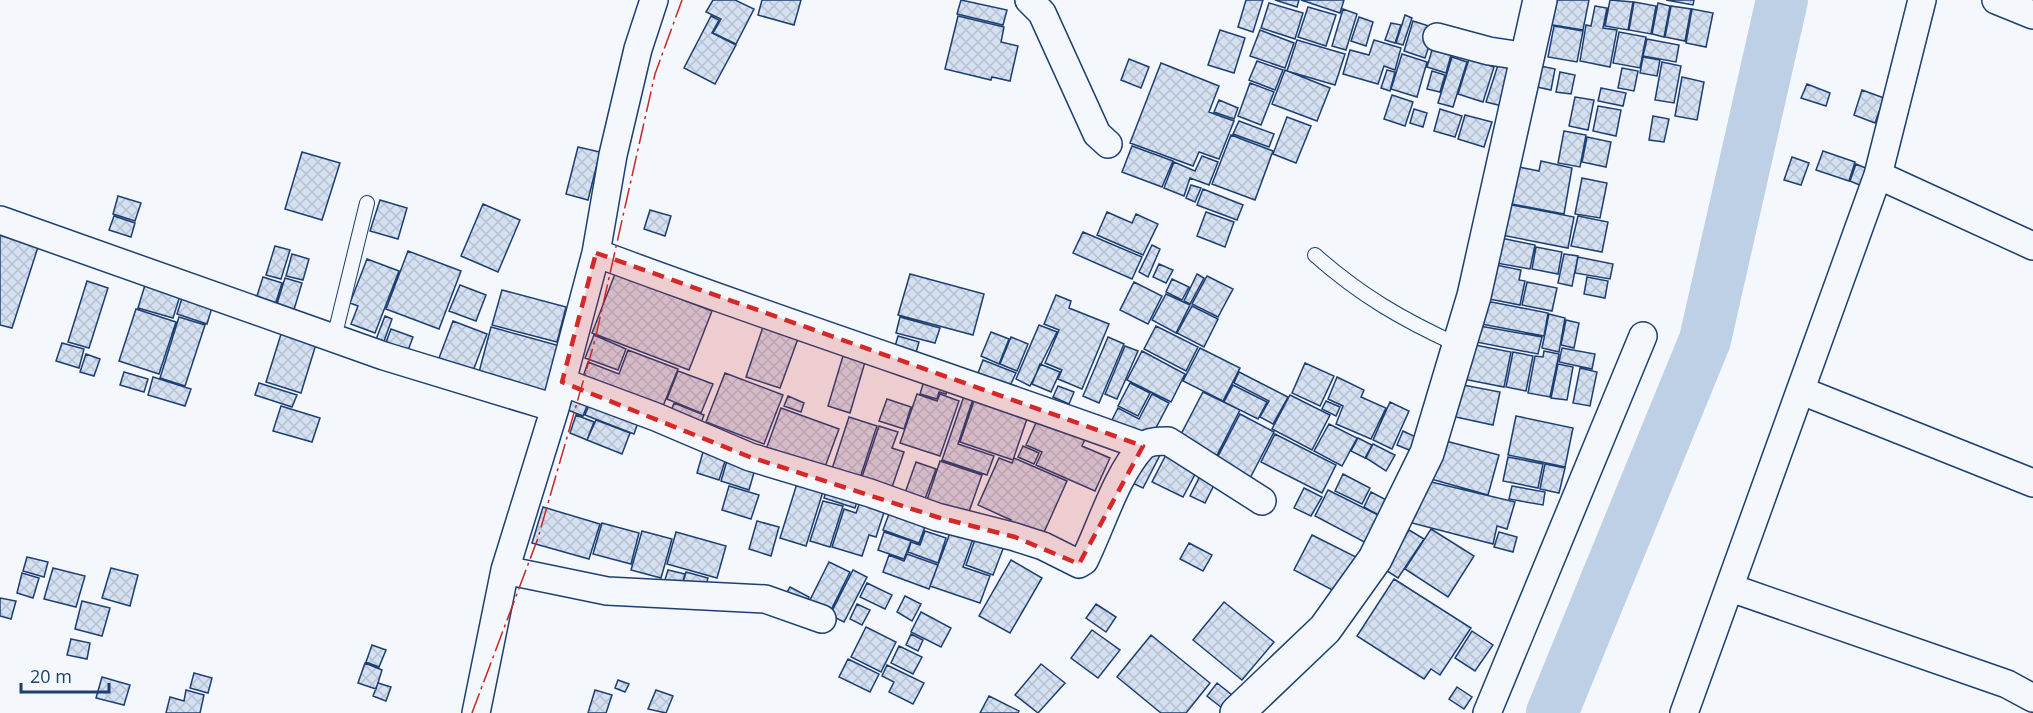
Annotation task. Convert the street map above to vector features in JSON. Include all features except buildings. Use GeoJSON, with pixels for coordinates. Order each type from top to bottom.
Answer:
{"type":"FeatureCollection","features":[{"type":"Feature","properties":{"kind":"street"},"geometry":{"type":"LineString","coordinates":[[476,713],[505,570],[558,395],[596,254],[615,144],[638,49],[654,0]]}},
{"type":"Feature","properties":{"kind":"street"},"geometry":{"type":"LineString","coordinates":[[1029,0],[1042,13],[1097,134],[1108,144]]}},
{"type":"Feature","properties":{"kind":"street"},"geometry":{"type":"LineString","coordinates":[[1237,713],[1325,630],[1375,560],[1427,453],[1474,296],[1540,0]]}},
{"type":"Feature","properties":{"kind":"street"},"geometry":{"type":"LineString","coordinates":[[1684,713],[1731,588],[1878,175],[1922,0]]}},
{"type":"Feature","properties":{"kind":"street"},"geometry":{"type":"LineString","coordinates":[[1996,0],[2033,15]]}},
{"type":"Feature","properties":{"kind":"street"},"geometry":{"type":"LineString","coordinates":[[1437,37],[1489,51],[1529,57]]}},
{"type":"Feature","properties":{"kind":"street"},"geometry":{"type":"LineString","coordinates":[[1878,175],[2033,246]]}},
{"type":"Feature","properties":{"kind":"street"},"geometry":{"type":"LineString","coordinates":[[0,220],[384,356],[656,417],[750,457],[870,493],[937,517],[1043,546],[1079,564],[1084,561],[1122,479],[1143,446],[1156,441],[1168,441],[1262,501]]}},
{"type":"Feature","properties":{"kind":"street"},"geometry":{"type":"LineString","coordinates":[[596,254],[740,307],[934,370],[1143,446]]}},
{"type":"Feature","properties":{"kind":"street"},"geometry":{"type":"LineString","coordinates":[[1487,713],[1643,336]]}},
{"type":"Feature","properties":{"kind":"street"},"geometry":{"type":"LineString","coordinates":[[1802,391],[2033,483]]}},
{"type":"Feature","properties":{"kind":"street"},"geometry":{"type":"LineString","coordinates":[[505,570],[607,591],[765,599],[822,619]]}},
{"type":"Feature","properties":{"kind":"street"},"geometry":{"type":"LineString","coordinates":[[1731,588],[2007,684],[2033,698]]}},
{"type":"Feature","properties":{"kind":"lane"},"geometry":{"type":"LineString","coordinates":[[334,338],[367,204]]}},
{"type":"Feature","properties":{"kind":"lane"},"geometry":{"type":"LineString","coordinates":[[1315,255],[1351,286],[1406,322],[1458,345]]}},
{"type":"Feature","properties":{"kind":"highlighted area"},"geometry":{"type":"Polygon","coordinates":[[[596,253],[1143,446],[1079,564],[1015,537],[937,517],[750,457],[562,382],[596,253]]]}},
{"type":"Feature","properties":{"kind":"waterway"},"geometry":{"type":"LineString","coordinates":[[1552,713],[1705,340],[1782,0]]}},
{"type":"Feature","properties":{"kind":"power"},"geometry":{"type":"LineString","coordinates":[[472,713],[538,538],[595,340],[655,74],[682,0]]}}]}
